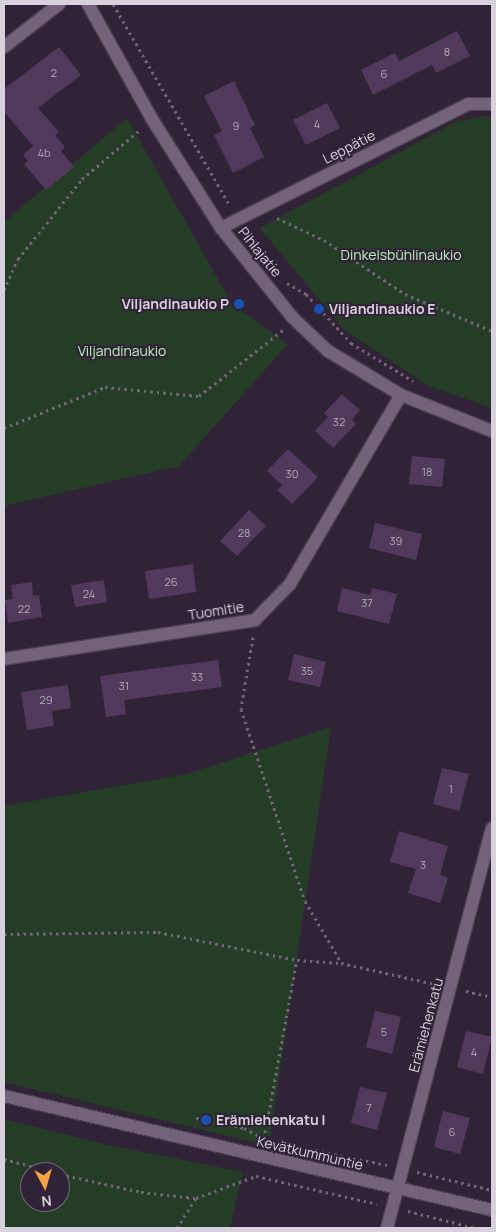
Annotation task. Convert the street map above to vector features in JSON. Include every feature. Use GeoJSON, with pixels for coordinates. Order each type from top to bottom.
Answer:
{"type":"FeatureCollection","features":[{"type":"Feature","properties":{"kind":"street"},"geometry":{"type":"LineString","coordinates":[[4,47],[59,4]]}},
{"type":"Feature","properties":{"kind":"street","name":"Pihlajatie"},"geometry":{"type":"LineString","coordinates":[[88,4],[152,119],[221,228],[292,317],[328,351],[402,396],[492,431]]}},
{"type":"Feature","properties":{"kind":"street","name":"Leppätie"},"geometry":{"type":"LineString","coordinates":[[221,228],[469,104],[492,104]]}},
{"type":"Feature","properties":{"kind":"street","name":"Tuomitie"},"geometry":{"type":"LineString","coordinates":[[4,659],[256,620],[290,584],[402,396]]}},
{"type":"Feature","properties":{"kind":"street","name":"Erämiehenkatu"},"geometry":{"type":"LineString","coordinates":[[387,1228],[396,1188],[452,988],[492,829]]}},
{"type":"Feature","properties":{"kind":"street","name":"Kevätkummuntie"},"geometry":{"type":"LineString","coordinates":[[4,1096],[492,1210]]}},
{"type":"Feature","properties":{"kind":"path"},"geometry":{"type":"LineString","coordinates":[[113,4],[238,220]]}},
{"type":"Feature","properties":{"kind":"path"},"geometry":{"type":"LineString","coordinates":[[4,290],[18,260],[82,179],[152,119]]}},
{"type":"Feature","properties":{"kind":"path"},"geometry":{"type":"LineString","coordinates":[[259,209],[324,240],[405,294],[492,331]]}},
{"type":"Feature","properties":{"kind":"path"},"geometry":{"type":"LineString","coordinates":[[279,277],[306,294],[351,343],[418,383]]}},
{"type":"Feature","properties":{"kind":"path"},"geometry":{"type":"LineString","coordinates":[[4,428],[104,387],[199,396],[282,332],[292,317]]}},
{"type":"Feature","properties":{"kind":"path"},"geometry":{"type":"LineString","coordinates":[[256,620],[242,709],[305,901],[341,963]]}},
{"type":"Feature","properties":{"kind":"path"},"geometry":{"type":"LineString","coordinates":[[4,934],[158,932],[297,960],[341,963],[492,996]]}},
{"type":"Feature","properties":{"kind":"path"},"geometry":{"type":"LineString","coordinates":[[256,1176],[258,1156],[264,1138],[297,960]]}},
{"type":"Feature","properties":{"kind":"path"},"geometry":{"type":"LineString","coordinates":[[196,1118],[244,1128],[274,1141]]}},
{"type":"Feature","properties":{"kind":"path"},"geometry":{"type":"LineString","coordinates":[[313,1149],[492,1190]]}},
{"type":"Feature","properties":{"kind":"path"},"geometry":{"type":"LineString","coordinates":[[4,1159],[20,1163]]}},
{"type":"Feature","properties":{"kind":"path"},"geometry":{"type":"LineString","coordinates":[[70,1176],[141,1192],[196,1198],[256,1176],[475,1228]]}},
{"type":"Feature","properties":{"kind":"path"},"geometry":{"type":"LineString","coordinates":[[177,1228],[196,1198]]}},
{"type":"Feature","properties":{"kind":"green space","name":"Dinkelsbühlinaukio"},"geometry":{"type":"Polygon","coordinates":[[[485,116],[492,118],[492,408],[429,386],[343,329],[260,228],[457,121],[485,116]]]}},
{"type":"Feature","properties":{"kind":"green space","name":"Viljandinaukio"},"geometry":{"type":"Polygon","coordinates":[[[127,118],[232,304],[288,344],[179,466],[4,506],[4,222],[127,118]]]}},
{"type":"Feature","properties":{"kind":"green space"},"geometry":{"type":"Polygon","coordinates":[[[331,727],[269,1146],[4,1082],[4,806],[187,774],[331,727]]]}},
{"type":"Feature","properties":{"kind":"green space"},"geometry":{"type":"Polygon","coordinates":[[[4,1119],[104,1144],[243,1172],[230,1228],[4,1228],[4,1119]]]}},
{"type":"Feature","properties":{"kind":"building"},"geometry":{"type":"Polygon","coordinates":[[[457,31],[470,56],[436,73],[432,65],[373,95],[361,70],[395,53],[399,61],[457,31]]]}},
{"type":"Feature","properties":{"kind":"building"},"geometry":{"type":"Polygon","coordinates":[[[59,47],[81,75],[38,108],[59,132],[55,135],[65,147],[61,151],[74,167],[46,190],[24,164],[28,161],[23,155],[33,146],[4,112],[4,89],[59,47]]]}},
{"type":"Feature","properties":{"kind":"building"},"geometry":{"type":"Polygon","coordinates":[[[234,81],[255,125],[250,128],[264,157],[233,173],[214,135],[222,131],[204,96],[234,81]]]}},
{"type":"Feature","properties":{"kind":"building"},"geometry":{"type":"Polygon","coordinates":[[[327,103],[340,128],[306,145],[293,120],[327,103]]]}},
{"type":"Feature","properties":{"kind":"building"},"geometry":{"type":"Polygon","coordinates":[[[342,394],[360,410],[352,420],[356,424],[333,448],[315,431],[328,417],[324,413],[342,394]]]}},
{"type":"Feature","properties":{"kind":"building"},"geometry":{"type":"Polygon","coordinates":[[[288,449],[318,477],[292,504],[277,490],[282,485],[267,471],[288,449]]]}},
{"type":"Feature","properties":{"kind":"building"},"geometry":{"type":"Polygon","coordinates":[[[412,456],[445,459],[442,487],[409,484],[412,456]]]}},
{"type":"Feature","properties":{"kind":"building"},"geometry":{"type":"Polygon","coordinates":[[[249,510],[266,526],[237,556],[220,541],[249,510]]]}},
{"type":"Feature","properties":{"kind":"building"},"geometry":{"type":"Polygon","coordinates":[[[375,523],[422,534],[416,560],[369,548],[375,523]]]}},
{"type":"Feature","properties":{"kind":"building"},"geometry":{"type":"Polygon","coordinates":[[[193,564],[196,592],[149,599],[145,571],[193,564]]]}},
{"type":"Feature","properties":{"kind":"building"},"geometry":{"type":"Polygon","coordinates":[[[104,580],[107,602],[75,607],[71,585],[104,580]]]}},
{"type":"Feature","properties":{"kind":"building"},"geometry":{"type":"Polygon","coordinates":[[[32,582],[33,596],[39,595],[42,617],[8,623],[5,600],[13,599],[11,585],[32,582]]]}},
{"type":"Feature","properties":{"kind":"building"},"geometry":{"type":"Polygon","coordinates":[[[342,588],[370,595],[372,588],[397,594],[389,624],[337,611],[342,588]]]}},
{"type":"Feature","properties":{"kind":"building"},"geometry":{"type":"Polygon","coordinates":[[[294,654],[326,662],[320,687],[288,680],[294,654]]]}},
{"type":"Feature","properties":{"kind":"building"},"geometry":{"type":"Polygon","coordinates":[[[218,660],[222,687],[124,700],[126,714],[106,717],[100,676],[218,660]]]}},
{"type":"Feature","properties":{"kind":"building"},"geometry":{"type":"Polygon","coordinates":[[[68,685],[71,708],[52,711],[54,726],[27,730],[21,692],[68,685]]]}},
{"type":"Feature","properties":{"kind":"building"},"geometry":{"type":"Polygon","coordinates":[[[442,768],[469,774],[459,811],[433,804],[442,768]]]}},
{"type":"Feature","properties":{"kind":"building"},"geometry":{"type":"Polygon","coordinates":[[[399,831],[448,846],[440,875],[448,878],[440,903],[408,893],[416,869],[390,862],[399,831]]]}},
{"type":"Feature","properties":{"kind":"building"},"geometry":{"type":"Polygon","coordinates":[[[375,1011],[401,1017],[392,1054],[366,1047],[375,1011]]]}},
{"type":"Feature","properties":{"kind":"building"},"geometry":{"type":"Polygon","coordinates":[[[466,1031],[492,1037],[483,1074],[457,1067],[466,1031]]]}},
{"type":"Feature","properties":{"kind":"building"},"geometry":{"type":"Polygon","coordinates":[[[360,1087],[387,1093],[377,1130],[351,1123],[360,1087]]]}},
{"type":"Feature","properties":{"kind":"building"},"geometry":{"type":"Polygon","coordinates":[[[443,1111],[470,1118],[460,1154],[434,1147],[443,1111]]]}},
{"type":"Feature","properties":{"kind":"place","name":"Viljandinaukio P"},"geometry":{"type":"Point","coordinates":[239,304]}},
{"type":"Feature","properties":{"kind":"place","name":"Viljandinaukio E"},"geometry":{"type":"Point","coordinates":[319,309]}},
{"type":"Feature","properties":{"kind":"place","name":"Erämiehenkatu I"},"geometry":{"type":"Point","coordinates":[206,1120]}}]}
